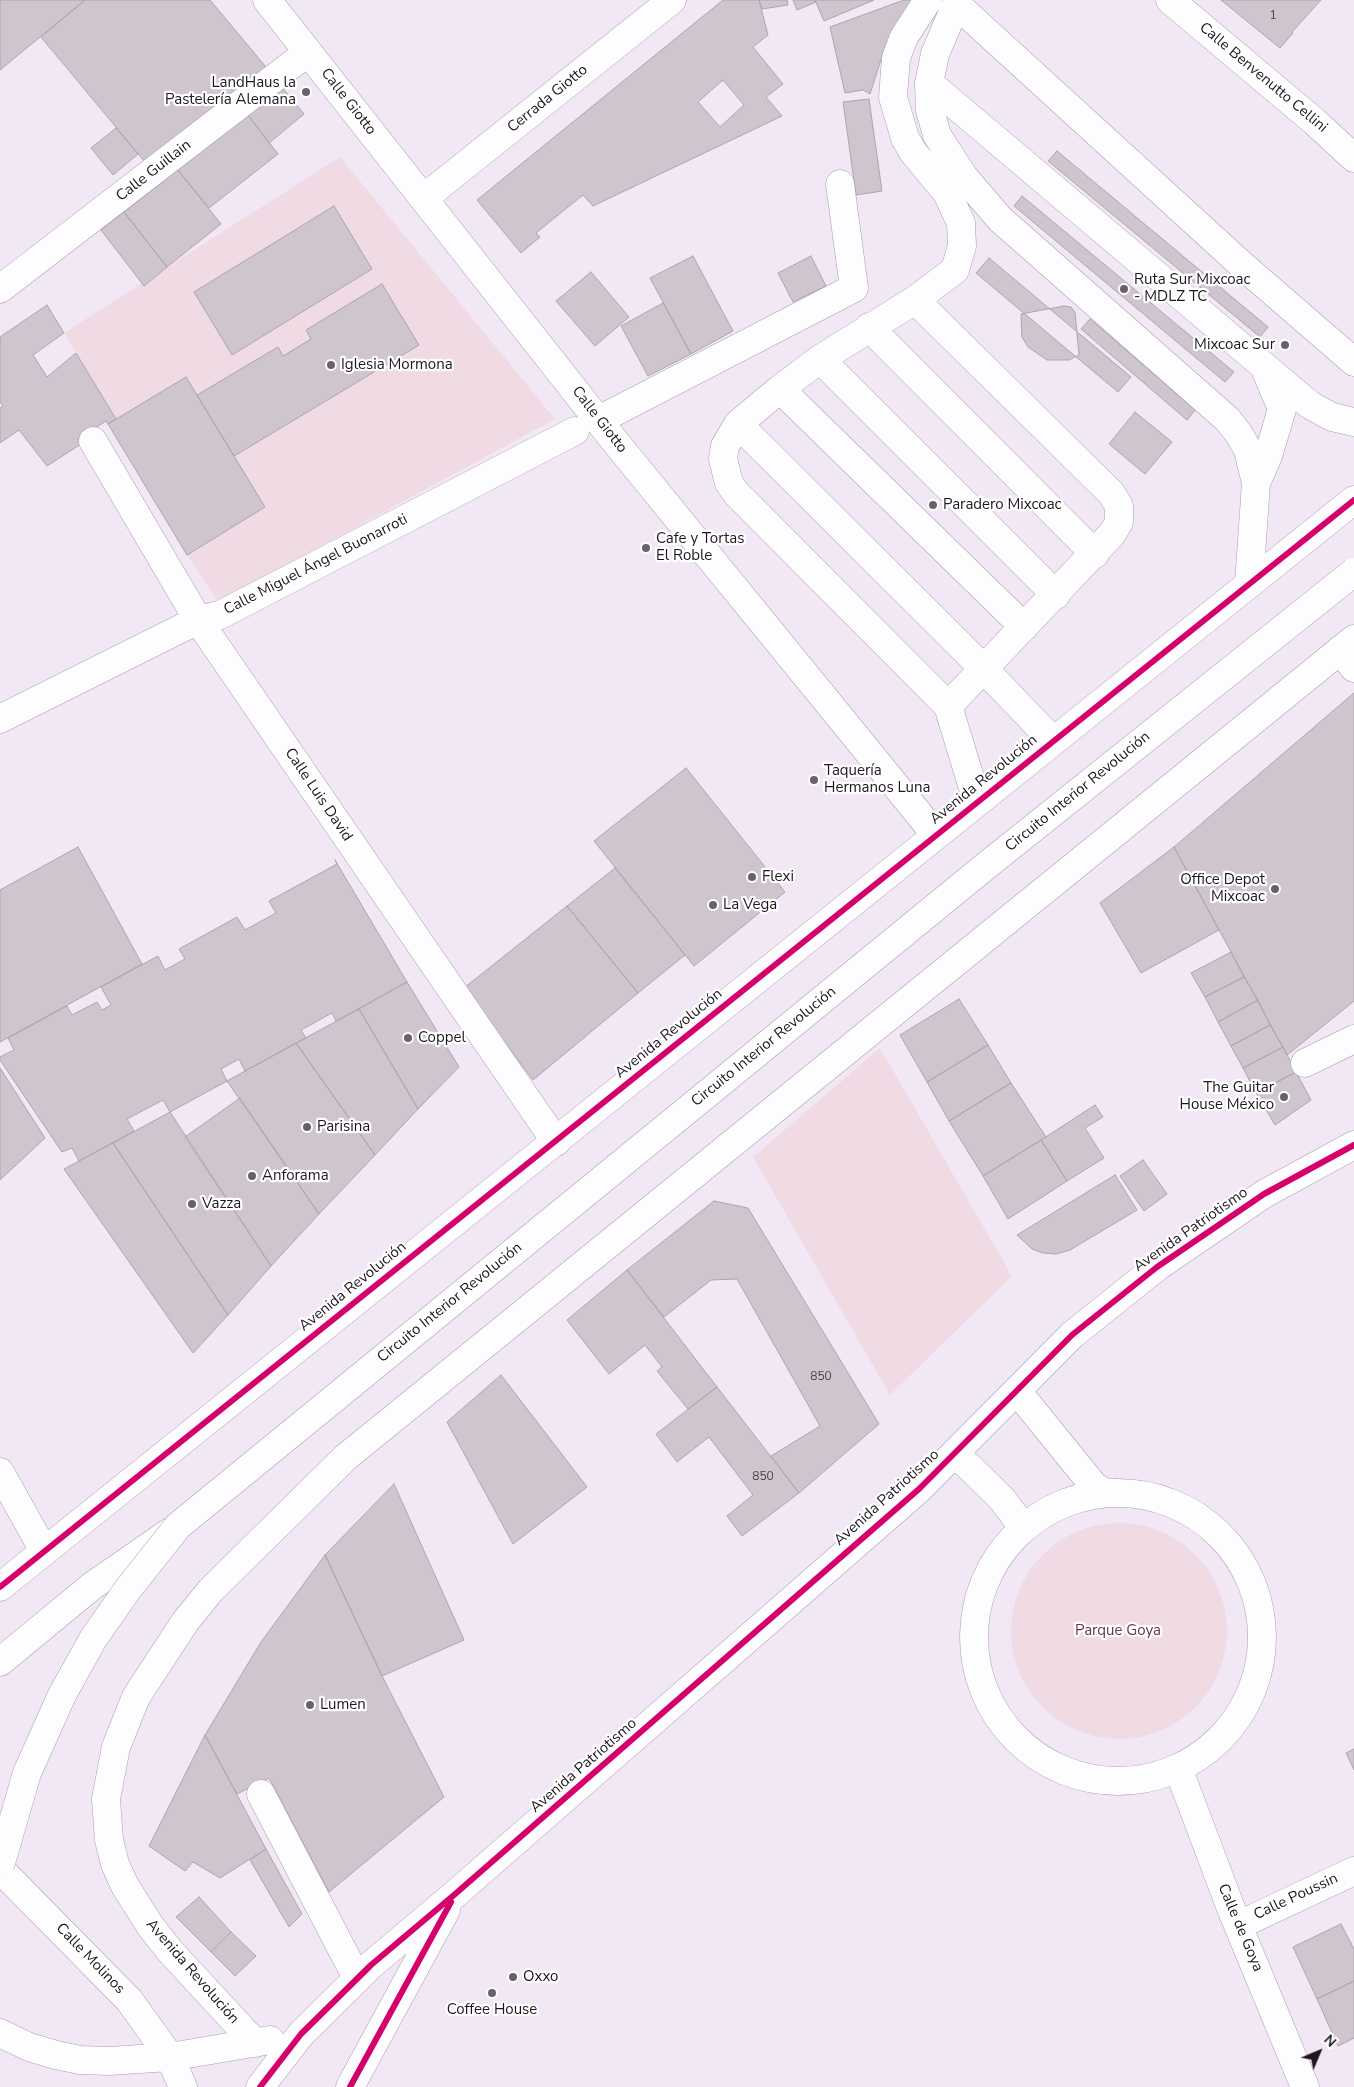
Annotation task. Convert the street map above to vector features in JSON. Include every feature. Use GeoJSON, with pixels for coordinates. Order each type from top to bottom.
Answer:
{"type":"FeatureCollection","features":[{"type":"Feature","properties":{"kind":"main road","name":"Calle Giotto"},"geometry":{"type":"LineString","coordinates":[[267,0],[599,420],[936,835]]}},
{"type":"Feature","properties":{"kind":"main road","name":"Cerrada Giotto"},"geometry":{"type":"LineString","coordinates":[[424,198],[672,0]]}},
{"type":"Feature","properties":{"kind":"main road"},"geometry":{"type":"LineString","coordinates":[[928,0],[904,37],[896,58],[894,97],[905,138],[913,152],[937,179],[954,206],[961,223],[962,246],[955,270],[915,300],[820,359],[780,389],[738,424],[730,434],[723,459],[729,483],[736,493],[948,706],[977,801]]}},
{"type":"Feature","properties":{"kind":"main road","name":"Calle Benvenutto Cellini"},"geometry":{"type":"LineString","coordinates":[[1170,0],[1316,122],[1354,158]]}},
{"type":"Feature","properties":{"kind":"main road"},"geometry":{"type":"LineString","coordinates":[[1249,584],[1256,483],[1248,450],[1239,434],[1228,419],[1000,219],[964,176],[937,135],[930,110],[929,82],[935,54],[957,2],[1242,266],[1354,362]]}},
{"type":"Feature","properties":{"kind":"main road","name":"Calle Guillain"},"geometry":{"type":"LineString","coordinates":[[0,289],[308,52]]}},
{"type":"Feature","properties":{"kind":"main road"},"geometry":{"type":"LineString","coordinates":[[929,82],[1310,405],[1332,417],[1354,422]]}},
{"type":"Feature","properties":{"kind":"main road"},"geometry":{"type":"LineString","coordinates":[[599,420],[854,288],[840,184]]}},
{"type":"Feature","properties":{"kind":"main road"},"geometry":{"type":"LineString","coordinates":[[915,300],[1111,493],[1119,506],[1119,522],[1112,534],[1095,554],[948,706]]}},
{"type":"Feature","properties":{"kind":"main road"},"geometry":{"type":"LineString","coordinates":[[869,327],[1095,554]]}},
{"type":"Feature","properties":{"kind":"main road"},"geometry":{"type":"LineString","coordinates":[[820,359],[1056,595]]}},
{"type":"Feature","properties":{"kind":"main road"},"geometry":{"type":"LineString","coordinates":[[1256,483],[1268,456],[1282,409],[1265,367]]}},
{"type":"Feature","properties":{"kind":"main road"},"geometry":{"type":"LineString","coordinates":[[780,389],[1024,627]]}},
{"type":"Feature","properties":{"kind":"main road"},"geometry":{"type":"LineString","coordinates":[[738,424],[984,668],[1053,741]]}},
{"type":"Feature","properties":{"kind":"main road","name":"Calle Miguel Ángel Buonarroti"},"geometry":{"type":"LineString","coordinates":[[0,719],[198,620],[220,615],[575,431]]}},
{"type":"Feature","properties":{"kind":"main road","name":"Calle Luis David"},"geometry":{"type":"LineString","coordinates":[[93,441],[198,620],[556,1142]]}},
{"type":"Feature","properties":{"kind":"main road","name":"Avenida Revolución"},"geometry":{"type":"LineString","coordinates":[[0,1587],[1354,500]]}},
{"type":"Feature","properties":{"kind":"main road","name":"Circuito Interior Revolución"},"geometry":{"type":"LineString","coordinates":[[178,1526],[984,867],[1354,572]]}},
{"type":"Feature","properties":{"kind":"main road","name":"Avenida Revolución"},"geometry":{"type":"LineString","coordinates":[[255,2043],[170,1951],[151,1927],[125,1886],[109,1840],[106,1799],[116,1747],[136,1697],[158,1660],[185,1622],[211,1590],[346,1457],[1350,652]]}},
{"type":"Feature","properties":{"kind":"main road"},"geometry":{"type":"LineString","coordinates":[[1305,1064],[1354,1039]]}},
{"type":"Feature","properties":{"kind":"main road","name":"Avenida Patriotismo"},"geometry":{"type":"LineString","coordinates":[[260,2087],[301,2034],[357,1978],[904,1503],[1072,1335],[1157,1267],[1264,1194],[1354,1145]]}},
{"type":"Feature","properties":{"kind":"main road"},"geometry":{"type":"LineString","coordinates":[[1017,1391],[1094,1486],[1104,1492],[1141,1495],[1166,1501],[1189,1512],[1209,1526],[1227,1544],[1242,1564],[1253,1587],[1259,1612],[1262,1636],[1260,1662],[1254,1686],[1243,1708],[1229,1729],[1211,1747],[1178,1768],[1139,1779],[1110,1781],[1082,1776],[1055,1766],[1030,1751],[1010,1731],[993,1707],[981,1681],[975,1653],[974,1624],[980,1596],[991,1568],[1008,1542],[1023,1527],[1057,1506],[1086,1496],[1116,1493]]}},
{"type":"Feature","properties":{"kind":"main road"},"geometry":{"type":"LineString","coordinates":[[956,1453],[1002,1499],[1023,1527]]}},
{"type":"Feature","properties":{"kind":"main road"},"geometry":{"type":"LineString","coordinates":[[0,1472],[44,1551]]}},
{"type":"Feature","properties":{"kind":"main road"},"geometry":{"type":"LineString","coordinates":[[0,1662],[92,1586],[178,1526]]}},
{"type":"Feature","properties":{"kind":"main road"},"geometry":{"type":"LineString","coordinates":[[0,1867],[27,1773],[62,1695],[93,1639],[128,1589],[178,1526]]}},
{"type":"Feature","properties":{"kind":"main road","name":"Calle de Goya"},"geometry":{"type":"LineString","coordinates":[[1178,1768],[1305,2087]]}},
{"type":"Feature","properties":{"kind":"main road"},"geometry":{"type":"LineString","coordinates":[[261,1794],[357,1978]]}},
{"type":"Feature","properties":{"kind":"main road","name":"Calle Molinos"},"geometry":{"type":"LineString","coordinates":[[0,1867],[130,2000],[170,2057],[183,2087]]}},
{"type":"Feature","properties":{"kind":"main road","name":"Calle Poussin"},"geometry":{"type":"LineString","coordinates":[[1239,1925],[1354,1871]]}},
{"type":"Feature","properties":{"kind":"main road","name":"Avenida Patriotismo"},"geometry":{"type":"LineString","coordinates":[[350,2087],[454,1895]]}},
{"type":"Feature","properties":{"kind":"main road"},"geometry":{"type":"LineString","coordinates":[[0,2033],[30,2047],[80,2060],[134,2061],[170,2057],[301,2034]]}},
{"type":"Feature","properties":{"kind":"green space"},"geometry":{"type":"Polygon","coordinates":[[[340,157],[555,419],[218,602],[187,555],[108,424],[116,418],[64,333],[340,157]]]}},
{"type":"Feature","properties":{"kind":"green space"},"geometry":{"type":"Polygon","coordinates":[[[880,1048],[1012,1276],[890,1395],[753,1157],[880,1048]]]}},
{"type":"Feature","properties":{"kind":"green space","name":"Parque Goya"},"geometry":{"type":"Polygon","coordinates":[[[1130,1523],[1160,1531],[1170,1536],[1188,1547],[1203,1562],[1219,1590],[1227,1620],[1227,1642],[1219,1672],[1203,1700],[1188,1715],[1160,1731],[1140,1737],[1108,1739],[1078,1731],[1068,1726],[1050,1715],[1035,1700],[1019,1672],[1013,1652],[1011,1620],[1019,1590],[1024,1580],[1035,1562],[1050,1547],[1078,1531],[1098,1525],[1130,1523]]]}},
{"type":"Feature","properties":{"kind":"building"},"geometry":{"type":"Polygon","coordinates":[[[0,0],[85,0],[0,70],[0,0]]]}},
{"type":"Feature","properties":{"kind":"building"},"geometry":{"type":"Polygon","coordinates":[[[85,0],[210,0],[266,67],[145,162],[41,37],[85,0]]]}},
{"type":"Feature","properties":{"kind":"building"},"geometry":{"type":"Polygon","coordinates":[[[723,0],[759,0],[768,35],[753,47],[783,84],[766,97],[782,116],[593,206],[583,195],[536,233],[540,237],[521,253],[477,200],[723,0]],[[723,80],[698,102],[720,127],[744,105],[723,80]]]}},
{"type":"Feature","properties":{"kind":"building"},"geometry":{"type":"Polygon","coordinates":[[[759,0],[787,0],[788,5],[762,9],[759,0]]]}},
{"type":"Feature","properties":{"kind":"building"},"geometry":{"type":"Polygon","coordinates":[[[793,0],[815,0],[816,2],[797,10],[793,0]]]}},
{"type":"Feature","properties":{"kind":"building"},"geometry":{"type":"Polygon","coordinates":[[[815,0],[874,0],[824,21],[815,0]]]}},
{"type":"Feature","properties":{"kind":"building"},"geometry":{"type":"Polygon","coordinates":[[[904,0],[915,0],[898,23],[885,47],[870,94],[863,90],[845,93],[830,27],[904,0]]]}},
{"type":"Feature","properties":{"kind":"building"},"geometry":{"type":"Polygon","coordinates":[[[1221,0],[1321,0],[1280,48],[1221,0]]]}},
{"type":"Feature","properties":{"kind":"building"},"geometry":{"type":"Polygon","coordinates":[[[282,87],[304,114],[269,143],[248,115],[282,87]]]}},
{"type":"Feature","properties":{"kind":"building"},"geometry":{"type":"Polygon","coordinates":[[[869,99],[882,191],[856,195],[843,102],[869,99]]]}},
{"type":"Feature","properties":{"kind":"building"},"geometry":{"type":"Polygon","coordinates":[[[248,115],[278,154],[209,208],[178,170],[248,115]]]}},
{"type":"Feature","properties":{"kind":"building"},"geometry":{"type":"Polygon","coordinates":[[[116,128],[138,154],[113,175],[91,148],[116,128]]]}},
{"type":"Feature","properties":{"kind":"building","name":"Ruta Sur Mixcoac - MDLZ TC"},"geometry":{"type":"Polygon","coordinates":[[[1057,151],[1268,327],[1260,337],[1048,161],[1057,151]]]}},
{"type":"Feature","properties":{"kind":"building"},"geometry":{"type":"Polygon","coordinates":[[[178,170],[221,224],[167,267],[124,212],[178,170]]]}},
{"type":"Feature","properties":{"kind":"building","name":"Ruta Sur Mixcoac - MDLZ TC"},"geometry":{"type":"Polygon","coordinates":[[[1022,196],[1234,372],[1225,382],[1014,206],[1022,196]]]}},
{"type":"Feature","properties":{"kind":"building"},"geometry":{"type":"Polygon","coordinates":[[[334,206],[372,269],[232,355],[194,292],[334,206]]]}},
{"type":"Feature","properties":{"kind":"building"},"geometry":{"type":"Polygon","coordinates":[[[124,212],[167,267],[144,286],[101,230],[124,212]]]}},
{"type":"Feature","properties":{"kind":"building"},"geometry":{"type":"Polygon","coordinates":[[[693,256],[733,331],[691,354],[650,278],[693,256]]]}},
{"type":"Feature","properties":{"kind":"building"},"geometry":{"type":"Polygon","coordinates":[[[811,256],[826,286],[793,302],[778,273],[811,256]]]}},
{"type":"Feature","properties":{"kind":"building"},"geometry":{"type":"Polygon","coordinates":[[[989,258],[1131,377],[1118,392],[976,273],[989,258]]]}},
{"type":"Feature","properties":{"kind":"building"},"geometry":{"type":"Polygon","coordinates":[[[591,272],[629,317],[595,346],[556,301],[591,272]]]}},
{"type":"Feature","properties":{"kind":"building"},"geometry":{"type":"Polygon","coordinates":[[[382,284],[419,345],[234,456],[197,395],[278,347],[283,356],[311,339],[306,330],[382,284]]]}},
{"type":"Feature","properties":{"kind":"building"},"geometry":{"type":"Polygon","coordinates":[[[663,303],[691,354],[648,376],[621,326],[663,303]]]}},
{"type":"Feature","properties":{"kind":"building"},"geometry":{"type":"Polygon","coordinates":[[[47,305],[64,333],[33,355],[47,377],[76,353],[116,419],[108,424],[106,421],[78,439],[81,444],[47,466],[19,430],[0,443],[0,408],[3,406],[0,402],[0,337],[47,305]]]}},
{"type":"Feature","properties":{"kind":"building"},"geometry":{"type":"Polygon","coordinates":[[[1064,306],[1071,307],[1075,312],[1079,355],[1069,360],[1047,360],[1028,347],[1022,337],[1021,314],[1064,306]]]}},
{"type":"Feature","properties":{"kind":"building","name":"Ruta Sur Mixcoac - MDLZ TC"},"geometry":{"type":"Polygon","coordinates":[[[1090,319],[1195,410],[1187,420],[1081,329],[1090,319]]]}},
{"type":"Feature","properties":{"kind":"building"},"geometry":{"type":"Polygon","coordinates":[[[186,377],[265,507],[187,555],[108,424],[186,377]]]}},
{"type":"Feature","properties":{"kind":"building"},"geometry":{"type":"Polygon","coordinates":[[[1135,412],[1172,442],[1145,474],[1109,444],[1135,412]]]}},
{"type":"Feature","properties":{"kind":"building","name":"Office Depot Mixcoac"},"geometry":{"type":"Polygon","coordinates":[[[1354,693],[1354,1001],[1287,1055],[1174,847],[1354,693]]]}},
{"type":"Feature","properties":{"kind":"building"},"geometry":{"type":"Polygon","coordinates":[[[686,768],[785,892],[694,966],[594,841],[686,768]]]}},
{"type":"Feature","properties":{"kind":"building"},"geometry":{"type":"Polygon","coordinates":[[[78,847],[142,964],[0,1042],[0,890],[78,847]]]}},
{"type":"Feature","properties":{"kind":"building"},"geometry":{"type":"Polygon","coordinates":[[[1174,847],[1219,930],[1141,973],[1100,903],[1174,847]]]}},
{"type":"Feature","properties":{"kind":"building"},"geometry":{"type":"Polygon","coordinates":[[[335,860],[407,982],[336,1021],[332,1013],[301,1030],[306,1038],[245,1071],[239,1059],[221,1069],[227,1081],[170,1112],[163,1100],[127,1119],[134,1131],[79,1161],[72,1148],[62,1152],[0,1060],[0,1057],[14,1050],[8,1038],[67,1006],[72,1015],[97,1002],[102,1010],[111,1005],[101,987],[158,956],[165,970],[185,959],[179,949],[237,917],[245,930],[276,913],[269,901],[337,864],[335,860]]]}},
{"type":"Feature","properties":{"kind":"building"},"geometry":{"type":"Polygon","coordinates":[[[615,868],[685,955],[638,993],[567,906],[615,868]]]}},
{"type":"Feature","properties":{"kind":"building"},"geometry":{"type":"Polygon","coordinates":[[[567,906],[638,993],[533,1080],[464,988],[567,906]]]}},
{"type":"Feature","properties":{"kind":"building"},"geometry":{"type":"Polygon","coordinates":[[[1231,952],[1244,977],[1205,997],[1191,973],[1231,952]]]}},
{"type":"Feature","properties":{"kind":"building"},"geometry":{"type":"Polygon","coordinates":[[[1244,977],[1258,1000],[1218,1022],[1205,997],[1244,977]]]}},
{"type":"Feature","properties":{"kind":"building","name":"Coppel"},"geometry":{"type":"Polygon","coordinates":[[[407,982],[459,1067],[418,1109],[359,1009],[407,982]]]}},
{"type":"Feature","properties":{"kind":"building"},"geometry":{"type":"Polygon","coordinates":[[[959,999],[988,1045],[927,1082],[900,1035],[959,999]]]}},
{"type":"Feature","properties":{"kind":"building"},"geometry":{"type":"Polygon","coordinates":[[[1258,1000],[1270,1025],[1231,1046],[1218,1022],[1258,1000]]]}},
{"type":"Feature","properties":{"kind":"building"},"geometry":{"type":"Polygon","coordinates":[[[359,1009],[418,1109],[375,1155],[296,1043],[359,1009]]]}},
{"type":"Feature","properties":{"kind":"building"},"geometry":{"type":"Polygon","coordinates":[[[1270,1025],[1283,1047],[1243,1068],[1231,1046],[1270,1025]]]}},
{"type":"Feature","properties":{"kind":"building","name":"Parisina"},"geometry":{"type":"Polygon","coordinates":[[[296,1043],[375,1155],[319,1214],[227,1081],[296,1043]]]}},
{"type":"Feature","properties":{"kind":"building"},"geometry":{"type":"Polygon","coordinates":[[[988,1045],[1011,1083],[949,1121],[927,1082],[988,1045]]]}},
{"type":"Feature","properties":{"kind":"building"},"geometry":{"type":"Polygon","coordinates":[[[1283,1047],[1296,1072],[1256,1093],[1243,1068],[1283,1047]]]}},
{"type":"Feature","properties":{"kind":"building"},"geometry":{"type":"Polygon","coordinates":[[[0,1068],[45,1138],[0,1180],[0,1068]]]}},
{"type":"Feature","properties":{"kind":"building","name":"The Guitar House México"},"geometry":{"type":"Polygon","coordinates":[[[1296,1072],[1311,1100],[1275,1125],[1256,1093],[1296,1072]]]}},
{"type":"Feature","properties":{"kind":"building"},"geometry":{"type":"Polygon","coordinates":[[[1011,1083],[1046,1137],[983,1176],[949,1121],[1011,1083]]]}},
{"type":"Feature","properties":{"kind":"building","name":"Anforama"},"geometry":{"type":"Polygon","coordinates":[[[240,1098],[319,1214],[271,1266],[185,1137],[240,1098]]]}},
{"type":"Feature","properties":{"kind":"building"},"geometry":{"type":"Polygon","coordinates":[[[1095,1105],[1103,1117],[1085,1128],[1104,1158],[1067,1181],[1041,1140],[1095,1105]]]}},
{"type":"Feature","properties":{"kind":"building","name":"Vazza"},"geometry":{"type":"Polygon","coordinates":[[[170,1112],[271,1266],[228,1315],[113,1143],[170,1112]]]}},
{"type":"Feature","properties":{"kind":"building"},"geometry":{"type":"Polygon","coordinates":[[[1041,1140],[1067,1181],[1008,1219],[983,1176],[1041,1140]]]}},
{"type":"Feature","properties":{"kind":"building"},"geometry":{"type":"Polygon","coordinates":[[[113,1143],[228,1315],[193,1353],[64,1169],[113,1143]]]}},
{"type":"Feature","properties":{"kind":"building"},"geometry":{"type":"Polygon","coordinates":[[[1143,1160],[1167,1194],[1144,1211],[1120,1176],[1143,1160]]]}},
{"type":"Feature","properties":{"kind":"building"},"geometry":{"type":"Polygon","coordinates":[[[1115,1175],[1137,1210],[1070,1250],[1056,1254],[1043,1253],[1032,1249],[1017,1235],[1115,1175]]]}},
{"type":"Feature","properties":{"kind":"building"},"geometry":{"type":"Polygon","coordinates":[[[714,1201],[748,1208],[879,1424],[799,1493],[771,1456],[820,1426],[737,1279],[711,1280],[664,1317],[627,1270],[714,1201]]]}},
{"type":"Feature","properties":{"kind":"building"},"geometry":{"type":"Polygon","coordinates":[[[627,1270],[717,1387],[688,1409],[657,1371],[662,1367],[645,1345],[609,1374],[567,1320],[627,1270]]]}},
{"type":"Feature","properties":{"kind":"building"},"geometry":{"type":"Polygon","coordinates":[[[501,1375],[587,1487],[513,1544],[447,1422],[501,1375]]]}},
{"type":"Feature","properties":{"kind":"building"},"geometry":{"type":"Polygon","coordinates":[[[717,1387],[799,1493],[742,1536],[727,1516],[753,1495],[709,1437],[677,1462],[656,1434],[717,1387]]]}},
{"type":"Feature","properties":{"kind":"building"},"geometry":{"type":"Polygon","coordinates":[[[394,1484],[464,1640],[382,1676],[325,1555],[394,1484]]]}},
{"type":"Feature","properties":{"kind":"building","name":"Lumen"},"geometry":{"type":"Polygon","coordinates":[[[325,1555],[382,1676],[444,1797],[329,1892],[269,1778],[237,1794],[205,1735],[261,1642],[325,1555]]]}},
{"type":"Feature","properties":{"kind":"building"},"geometry":{"type":"Polygon","coordinates":[[[205,1735],[266,1849],[220,1878],[193,1862],[185,1871],[149,1846],[205,1735]]]}},
{"type":"Feature","properties":{"kind":"building"},"geometry":{"type":"Polygon","coordinates":[[[1354,1749],[1354,1770],[1346,1753],[1354,1749]]]}},
{"type":"Feature","properties":{"kind":"building"},"geometry":{"type":"Polygon","coordinates":[[[266,1849],[302,1914],[289,1927],[250,1860],[266,1849]]]}},
{"type":"Feature","properties":{"kind":"building"},"geometry":{"type":"Polygon","coordinates":[[[199,1897],[231,1932],[211,1952],[176,1917],[199,1897]]]}},
{"type":"Feature","properties":{"kind":"building"},"geometry":{"type":"Polygon","coordinates":[[[1341,1924],[1354,1949],[1354,1981],[1317,1999],[1293,1947],[1341,1924]]]}},
{"type":"Feature","properties":{"kind":"building"},"geometry":{"type":"Polygon","coordinates":[[[231,1932],[256,1956],[235,1976],[211,1952],[231,1932]]]}},
{"type":"Feature","properties":{"kind":"building"},"geometry":{"type":"Polygon","coordinates":[[[1354,1981],[1354,2038],[1338,2046],[1317,1999],[1354,1981]]]}},
{"type":"Feature","properties":{"kind":"cycle path"},"geometry":{"type":"LineString","coordinates":[[0,1587],[1354,500]]}},
{"type":"Feature","properties":{"kind":"cycle path"},"geometry":{"type":"LineString","coordinates":[[260,2087],[301,2034],[371,1965],[454,1895],[919,1489],[1072,1335],[1157,1267],[1264,1194],[1354,1145]]}},
{"type":"Feature","properties":{"kind":"cycle path"},"geometry":{"type":"LineString","coordinates":[[350,2087],[451,1902]]}},
{"type":"Feature","properties":{"kind":"place","name":"LandHaus la Pastelería Alemana"},"geometry":{"type":"Point","coordinates":[306,92]}},
{"type":"Feature","properties":{"kind":"place","name":"Ruta Sur Mixcoac - MDLZ TC"},"geometry":{"type":"Point","coordinates":[1124,289]}},
{"type":"Feature","properties":{"kind":"place","name":"Mixcoac Sur"},"geometry":{"type":"Point","coordinates":[1285,345]}},
{"type":"Feature","properties":{"kind":"place","name":"Iglesia Mormona"},"geometry":{"type":"Point","coordinates":[331,365]}},
{"type":"Feature","properties":{"kind":"place","name":"Paradero Mixcoac"},"geometry":{"type":"Point","coordinates":[933,505]}},
{"type":"Feature","properties":{"kind":"place","name":"Cafe y Tortas El Roble"},"geometry":{"type":"Point","coordinates":[646,548]}},
{"type":"Feature","properties":{"kind":"place","name":"Taquería Hermanos Luna"},"geometry":{"type":"Point","coordinates":[814,780]}},
{"type":"Feature","properties":{"kind":"place","name":"Flexi"},"geometry":{"type":"Point","coordinates":[752,877]}},
{"type":"Feature","properties":{"kind":"place","name":"Office Depot Mixcoac"},"geometry":{"type":"Point","coordinates":[1275,889]}},
{"type":"Feature","properties":{"kind":"place","name":"La Vega"},"geometry":{"type":"Point","coordinates":[713,905]}},
{"type":"Feature","properties":{"kind":"place","name":"Coppel"},"geometry":{"type":"Point","coordinates":[408,1038]}},
{"type":"Feature","properties":{"kind":"place","name":"The Guitar House México"},"geometry":{"type":"Point","coordinates":[1284,1097]}},
{"type":"Feature","properties":{"kind":"place","name":"Parisina"},"geometry":{"type":"Point","coordinates":[307,1127]}},
{"type":"Feature","properties":{"kind":"place","name":"Anforama"},"geometry":{"type":"Point","coordinates":[252,1176]}},
{"type":"Feature","properties":{"kind":"place","name":"Vazza"},"geometry":{"type":"Point","coordinates":[192,1204]}},
{"type":"Feature","properties":{"kind":"place","name":"Lumen"},"geometry":{"type":"Point","coordinates":[310,1705]}},
{"type":"Feature","properties":{"kind":"place","name":"Oxxo"},"geometry":{"type":"Point","coordinates":[513,1977]}},
{"type":"Feature","properties":{"kind":"place","name":"Coffee House"},"geometry":{"type":"Point","coordinates":[492,1993]}}]}
